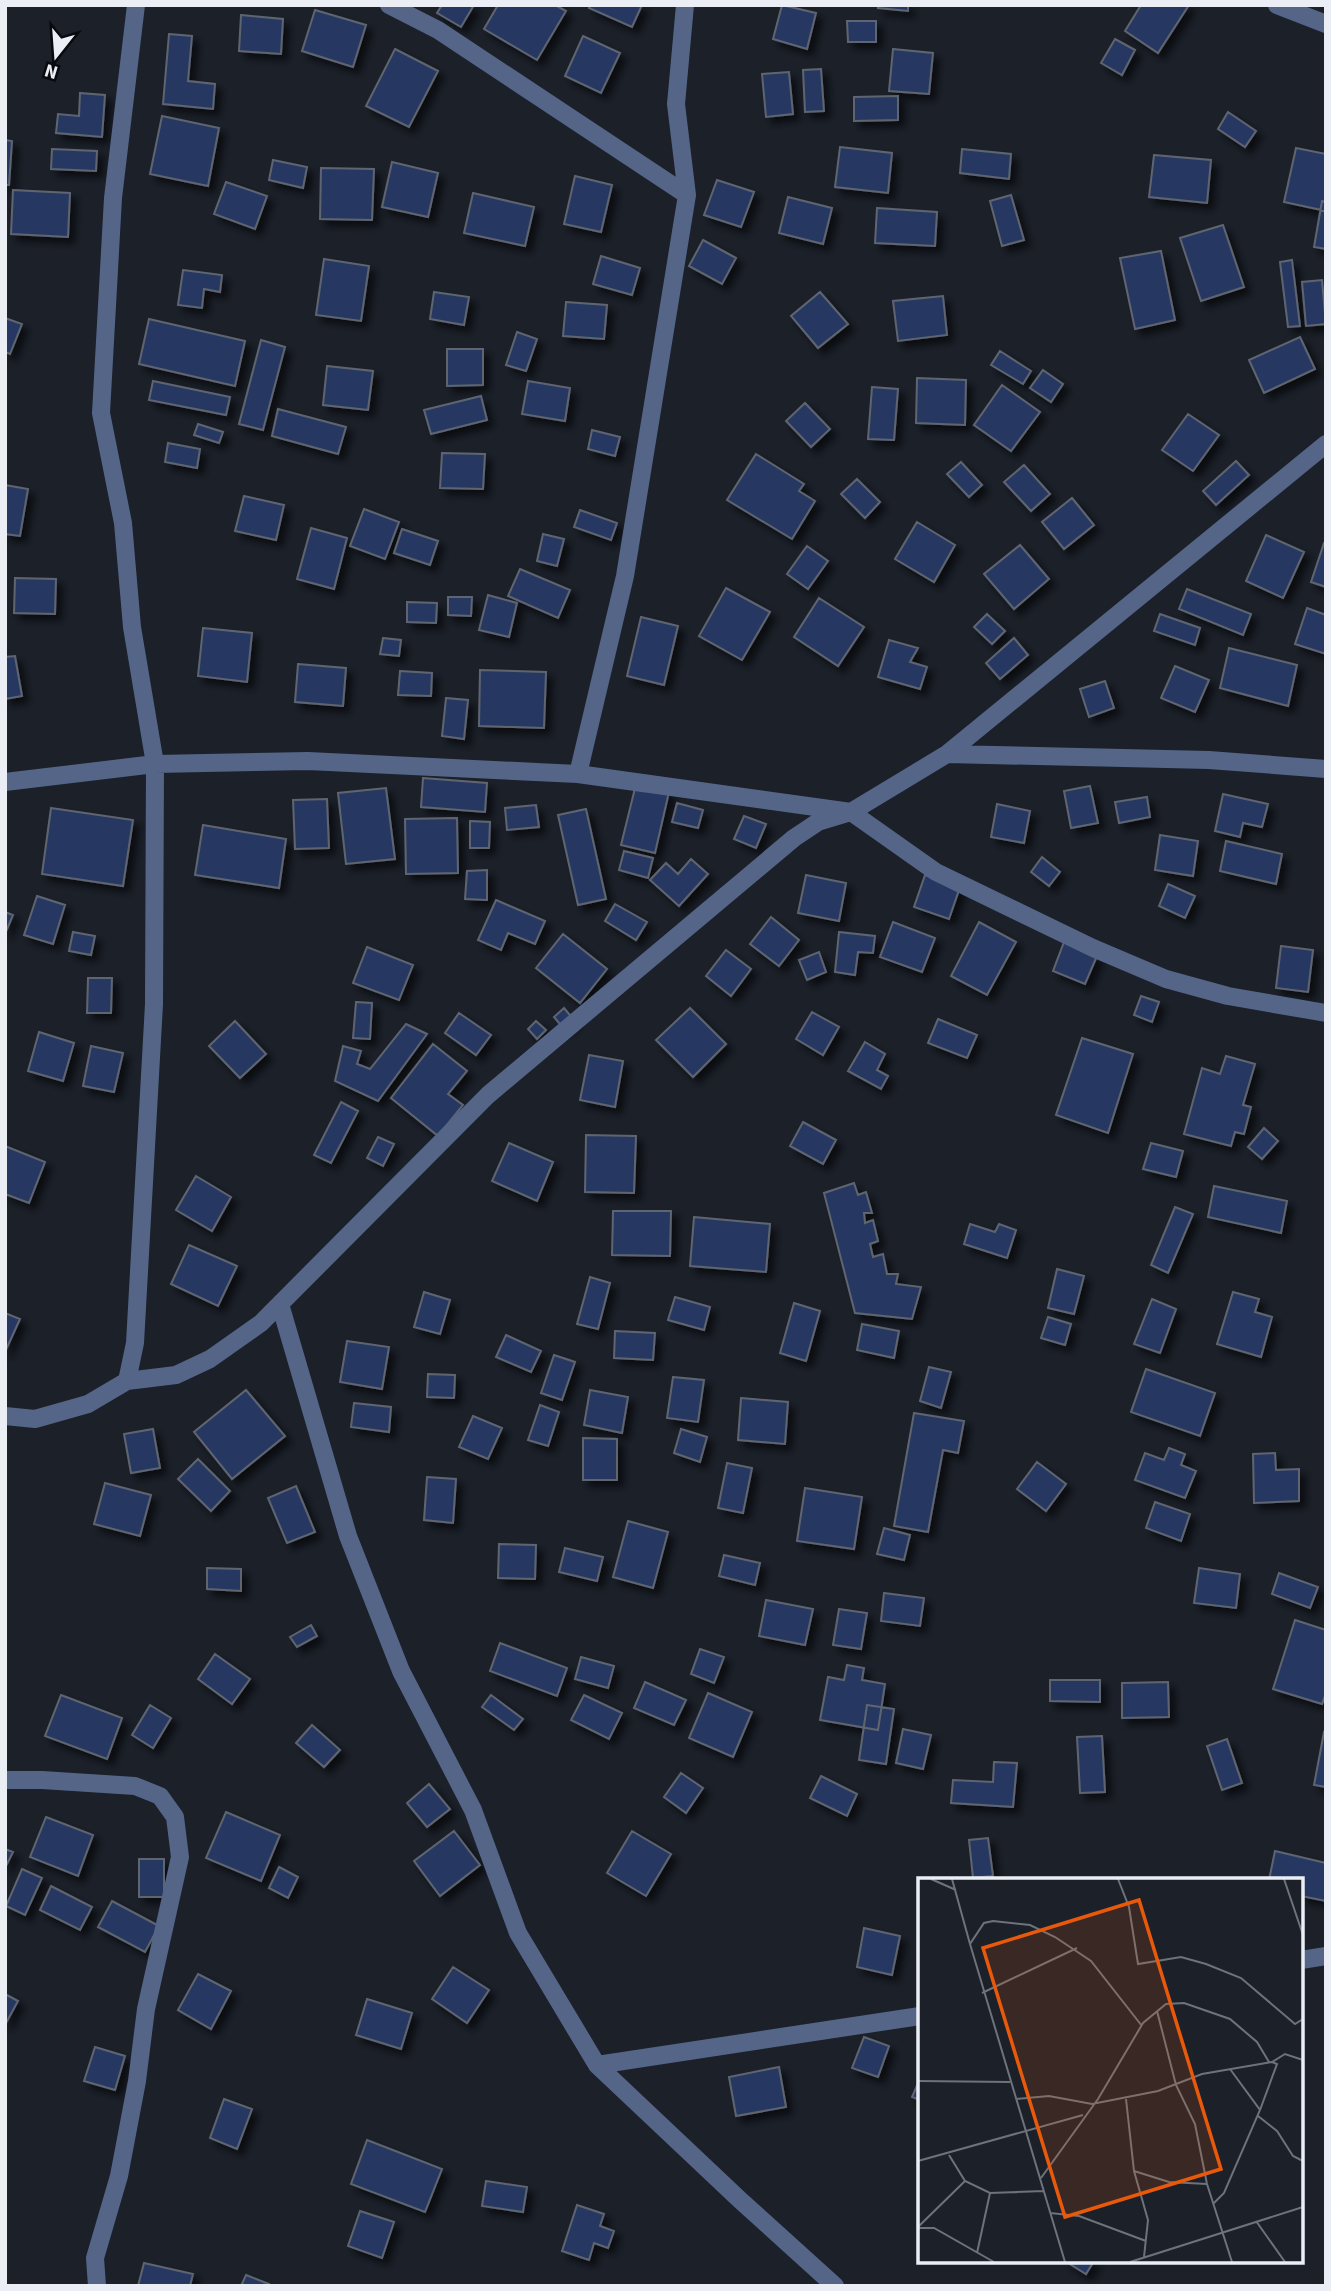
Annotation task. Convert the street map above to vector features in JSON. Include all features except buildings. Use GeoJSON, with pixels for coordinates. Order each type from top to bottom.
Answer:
{"type":"FeatureCollection","features":[{"type":"Feature","properties":{"kind":"street"},"geometry":{"type":"LineString","coordinates":[[127,1381],[135,1343],[154,1004],[155,764],[132,627],[123,523],[101,413],[113,198],[136,5]]}},
{"type":"Feature","properties":{"kind":"street"},"geometry":{"type":"LineString","coordinates":[[389,5],[438,30],[687,195]]}},
{"type":"Feature","properties":{"kind":"street"},"geometry":{"type":"LineString","coordinates":[[578,774],[625,576],[687,195],[676,104],[685,5]]}},
{"type":"Feature","properties":{"kind":"street"},"geometry":{"type":"LineString","coordinates":[[1277,5],[1326,23]]}},
{"type":"Feature","properties":{"kind":"street"},"geometry":{"type":"LineString","coordinates":[[5,1416],[35,1419],[88,1404],[127,1381],[176,1376],[211,1359],[261,1323],[488,1096],[794,838],[818,822],[851,812],[947,754],[1326,444]]}},
{"type":"Feature","properties":{"kind":"street"},"geometry":{"type":"LineString","coordinates":[[947,754],[1209,760],[1326,769]]}},
{"type":"Feature","properties":{"kind":"street"},"geometry":{"type":"LineString","coordinates":[[5,782],[155,764],[308,761],[578,774],[851,812],[936,872],[1093,948],[1166,979],[1228,996],[1326,1013]]}},
{"type":"Feature","properties":{"kind":"street"},"geometry":{"type":"LineString","coordinates":[[279,1304],[348,1536],[401,1671],[472,1810],[518,1933],[597,2064],[835,2286]]}},
{"type":"Feature","properties":{"kind":"street"},"geometry":{"type":"LineString","coordinates":[[5,1780],[135,1786],[160,1796],[175,1817],[180,1857],[146,2009],[137,2081],[119,2176],[95,2258],[97,2286]]}},
{"type":"Feature","properties":{"kind":"street"},"geometry":{"type":"LineString","coordinates":[[1303,1959],[1326,1956]]}},
{"type":"Feature","properties":{"kind":"street"},"geometry":{"type":"LineString","coordinates":[[597,2064],[918,2016]]}}]}
